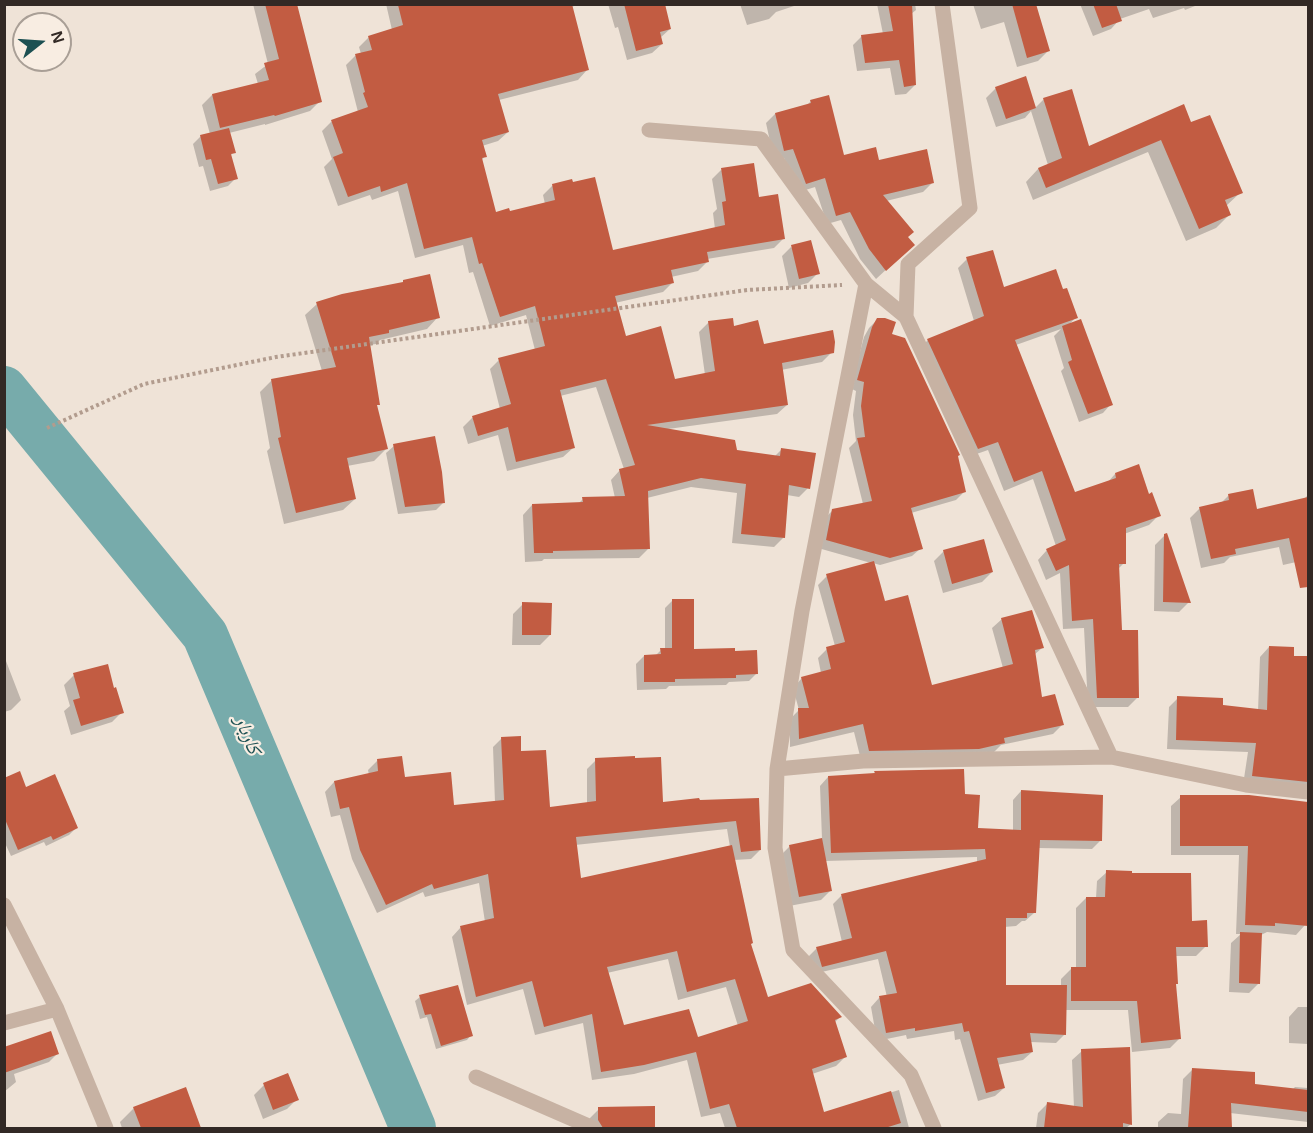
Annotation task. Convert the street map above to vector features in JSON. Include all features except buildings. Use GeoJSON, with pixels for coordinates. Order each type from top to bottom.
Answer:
{"type":"FeatureCollection","features":[{"type":"Feature","properties":{"kind":"street"},"geometry":{"type":"LineString","coordinates":[[906,317],[908,264],[970,208],[942,4]]}},
{"type":"Feature","properties":{"kind":"street"},"geometry":{"type":"LineString","coordinates":[[649,130],[761,139],[866,284],[906,317],[1111,757]]}},
{"type":"Feature","properties":{"kind":"street"},"geometry":{"type":"LineString","coordinates":[[866,284],[802,611],[777,769],[775,848],[793,950],[911,1076],[934,1128]]}},
{"type":"Feature","properties":{"kind":"street"},"geometry":{"type":"LineString","coordinates":[[777,769],[863,761],[1111,757],[1246,785],[1308,792]]}},
{"type":"Feature","properties":{"kind":"street"},"geometry":{"type":"LineString","coordinates":[[4,905],[57,1009],[106,1128]]}},
{"type":"Feature","properties":{"kind":"street"},"geometry":{"type":"LineString","coordinates":[[4,1023],[57,1009]]}},
{"type":"Feature","properties":{"kind":"street"},"geometry":{"type":"LineString","coordinates":[[476,1077],[593,1128]]}},
{"type":"Feature","properties":{"kind":"path"},"geometry":{"type":"LineString","coordinates":[[46,428],[144,384],[276,357],[747,290],[866,284]]}},
{"type":"Feature","properties":{"kind":"waterway","name":"کاربار"},"geometry":{"type":"LineString","coordinates":[[4,389],[205,635],[413,1128]]}}]}
